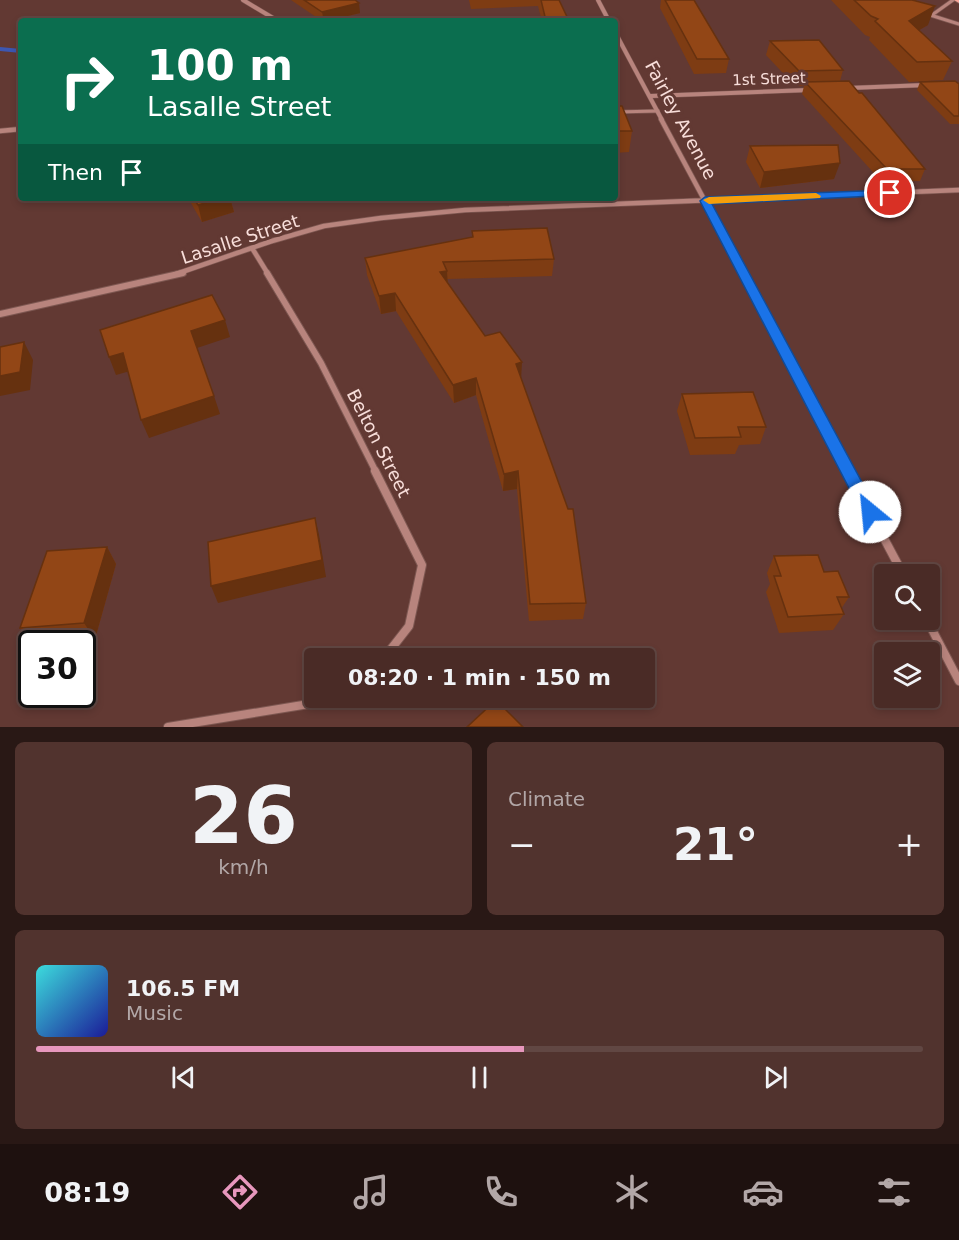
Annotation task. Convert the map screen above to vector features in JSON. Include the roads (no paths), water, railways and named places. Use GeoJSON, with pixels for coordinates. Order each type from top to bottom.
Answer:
{"type":"FeatureCollection","features":[{"type":"Feature","properties":{"kind":"street"},"geometry":{"type":"LineString","coordinates":[[243,0],[273,18]]}},
{"type":"Feature","properties":{"kind":"street"},"geometry":{"type":"LineString","coordinates":[[598,0],[607,18]]}},
{"type":"Feature","properties":{"kind":"street","name":"Fairley Avenue"},"geometry":{"type":"LineString","coordinates":[[618,37],[898,564]]}},
{"type":"Feature","properties":{"kind":"street"},"geometry":{"type":"LineString","coordinates":[[840,89],[935,85]]}},
{"type":"Feature","properties":{"kind":"street","name":"1st Street"},"geometry":{"type":"LineString","coordinates":[[651,96],[817,90]]}},
{"type":"Feature","properties":{"kind":"street"},"geometry":{"type":"LineString","coordinates":[[0,131],[18,129]]}},
{"type":"Feature","properties":{"kind":"street","name":"Lasalle Street"},"geometry":{"type":"LineString","coordinates":[[0,314],[190,271],[252,248],[324,226],[381,218],[465,210],[959,190]]}},
{"type":"Feature","properties":{"kind":"street","name":"Belton Street"},"geometry":{"type":"LineString","coordinates":[[252,248],[321,363],[422,565],[409,626],[392,648]]}},
{"type":"Feature","properties":{"kind":"street"},"geometry":{"type":"LineString","coordinates":[[932,630],[958,678]]}},
{"type":"Feature","properties":{"kind":"street"},"geometry":{"type":"LineString","coordinates":[[168,727],[304,704]]}},
{"type":"Feature","properties":{"kind":"lane"},"geometry":{"type":"LineString","coordinates":[[932,15],[956,0]]}},
{"type":"Feature","properties":{"kind":"lane"},"geometry":{"type":"LineString","coordinates":[[921,12],[959,24]]}},
{"type":"Feature","properties":{"kind":"lane"},"geometry":{"type":"LineString","coordinates":[[618,112],[658,111]]}},
{"type":"Feature","properties":{"kind":"waterway"},"geometry":{"type":"LineString","coordinates":[[0,49],[18,51]]}}]}
